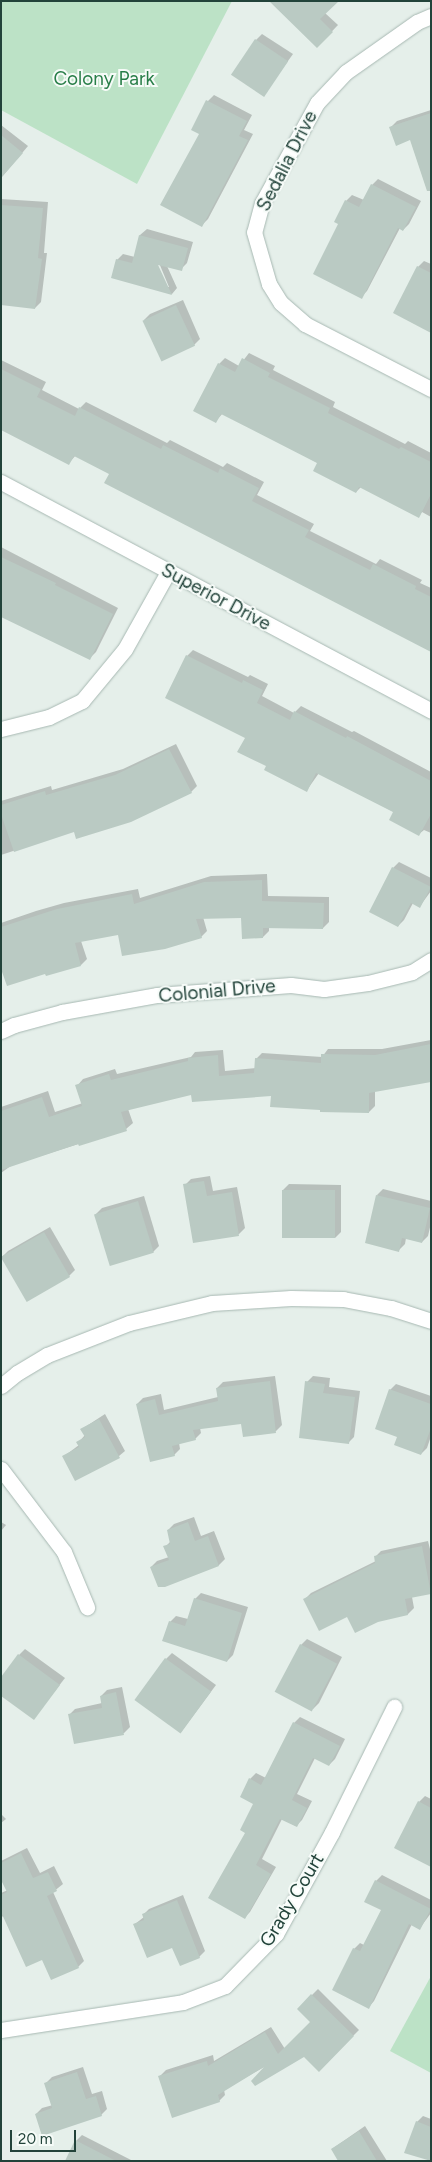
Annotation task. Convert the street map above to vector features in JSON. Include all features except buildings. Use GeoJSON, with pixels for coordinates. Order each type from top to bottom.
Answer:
{"type":"FeatureCollection","features":[{"type":"Feature","properties":{"kind":"street","name":"Sedalia Drive"},"geometry":{"type":"LineString","coordinates":[[431,16],[417,22],[346,72],[317,103],[262,203],[254,232],[269,284],[281,303],[305,324],[431,389]]}},
{"type":"Feature","properties":{"kind":"street","name":"Superior Drive"},"geometry":{"type":"LineString","coordinates":[[1,482],[431,711]]}},
{"type":"Feature","properties":{"kind":"street"},"geometry":{"type":"LineString","coordinates":[[1,729],[49,717],[82,701],[125,649],[168,572]]}},
{"type":"Feature","properties":{"kind":"street","name":"Colonial Drive"},"geometry":{"type":"LineString","coordinates":[[1,1031],[14,1025],[62,1012],[157,995],[291,985],[324,989],[368,983],[412,972],[431,960]]}},
{"type":"Feature","properties":{"kind":"street"},"geometry":{"type":"LineString","coordinates":[[1,1386],[17,1373],[47,1355],[92,1337],[129,1323],[212,1303],[291,1298],[343,1299],[390,1308],[431,1321]]}},
{"type":"Feature","properties":{"kind":"street"},"geometry":{"type":"LineString","coordinates":[[1,1468],[64,1552],[88,1607]]}},
{"type":"Feature","properties":{"kind":"street","name":"Grady Court"},"geometry":{"type":"LineString","coordinates":[[1,2030],[183,2002],[225,1986],[259,1954],[276,1934],[332,1832],[394,1707]]}},
{"type":"Feature","properties":{"kind":"green space","name":"Colony Park"},"geometry":{"type":"Polygon","coordinates":[[[1,1],[232,1],[137,184],[1,110],[1,1]]]}},
{"type":"Feature","properties":{"kind":"green space"},"geometry":{"type":"Polygon","coordinates":[[[431,1976],[431,2073],[390,2051],[431,1976]]]}}]}
